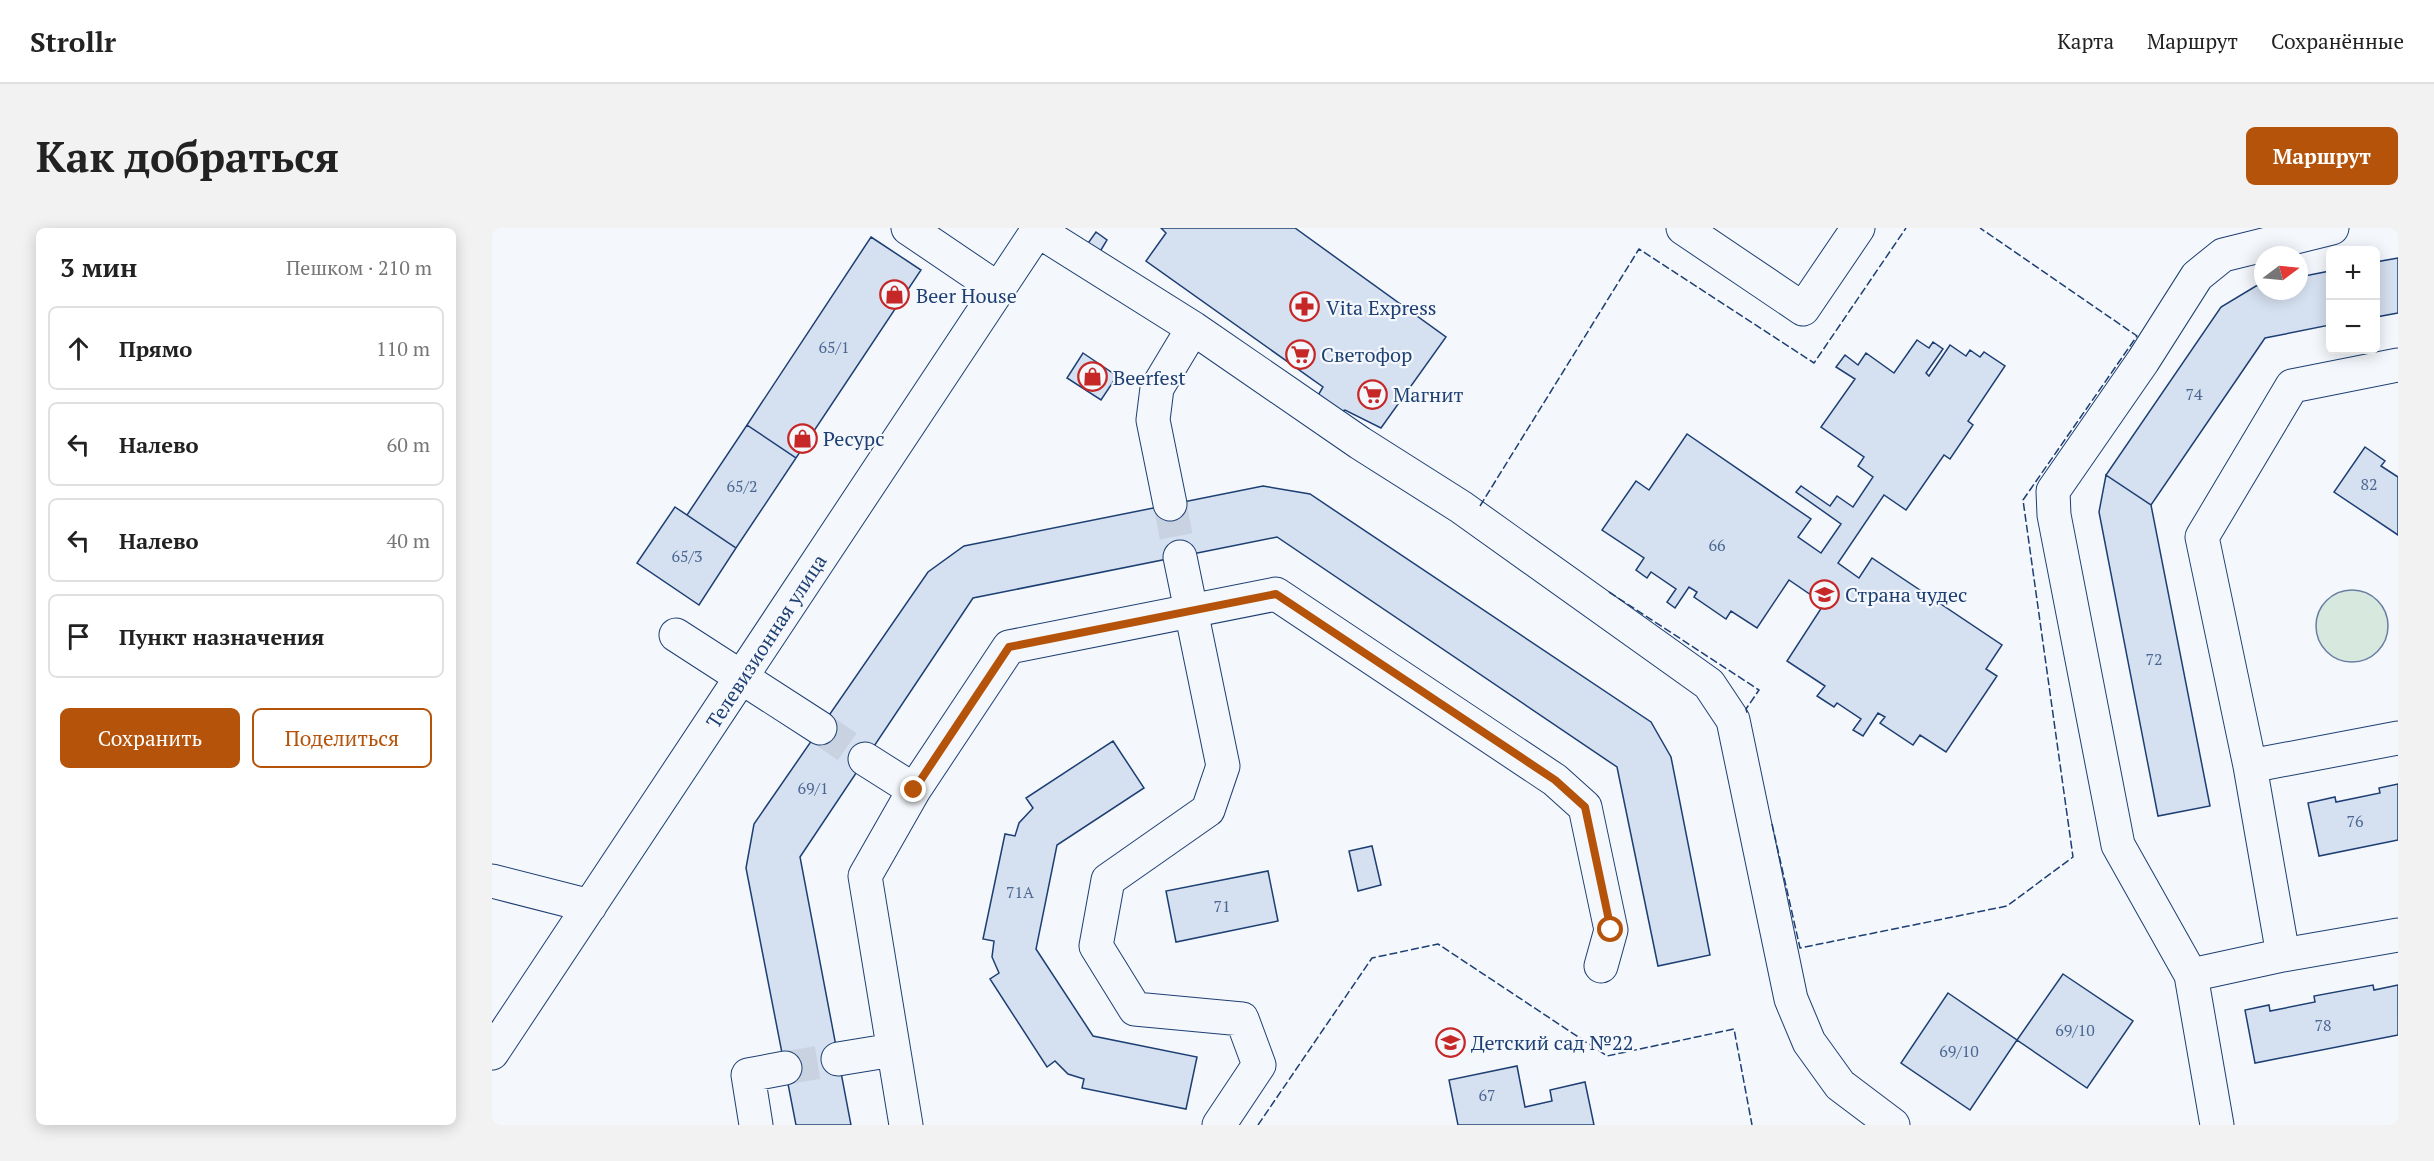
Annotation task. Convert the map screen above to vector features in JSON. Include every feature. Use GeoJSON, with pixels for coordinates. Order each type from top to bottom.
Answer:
{"type":"FeatureCollection","features":[{"type":"Feature","properties":{"kind":"street"},"geometry":{"type":"LineString","coordinates":[[908,228],[998,289]]}},
{"type":"Feature","properties":{"kind":"street"},"geometry":{"type":"LineString","coordinates":[[1683,228],[1803,309],[1857,228]]}},
{"type":"Feature","properties":{"kind":"street"},"geometry":{"type":"LineString","coordinates":[[2217,1125],[2191,975],[2118,845],[2054,515],[2053,491],[2204,270],[2223,255],[2332,228]]}},
{"type":"Feature","properties":{"kind":"street"},"geometry":{"type":"LineString","coordinates":[[1038,229],[1193,328],[1360,443],[1461,507],[1710,684],[1733,720],[1789,987],[1809,1042],[1840,1085],[1893,1125]]}},
{"type":"Feature","properties":{"kind":"street","name":"Телевизионная улица"},"geometry":{"type":"LineString","coordinates":[[494,1043],[590,906],[1038,229]]}},
{"type":"Feature","properties":{"kind":"street"},"geometry":{"type":"LineString","coordinates":[[1170,504],[1153,420],[1156,388],[1193,328]]}},
{"type":"Feature","properties":{"kind":"street"},"geometry":{"type":"LineString","coordinates":[[2283,955],[2250,766],[2202,537],[2292,386],[2398,366]]}},
{"type":"Feature","properties":{"kind":"street"},"geometry":{"type":"LineString","coordinates":[[1180,557],[1223,766],[1208,810],[1108,880],[1096,946],[1135,1009],[1242,1019],[1259,1065],[1219,1125]]}},
{"type":"Feature","properties":{"kind":"street"},"geometry":{"type":"LineString","coordinates":[[906,1125],[865,876],[914,790],[1009,647],[1276,594],[1555,780],[1585,807],[1611,930],[1601,966]]}},
{"type":"Feature","properties":{"kind":"street"},"geometry":{"type":"LineString","coordinates":[[676,635],[743,676],[820,728]]}},
{"type":"Feature","properties":{"kind":"street"},"geometry":{"type":"LineString","coordinates":[[2250,766],[2398,738]]}},
{"type":"Feature","properties":{"kind":"street"},"geometry":{"type":"LineString","coordinates":[[866,759],[914,790]]}},
{"type":"Feature","properties":{"kind":"street"},"geometry":{"type":"LineString","coordinates":[[492,881],[590,906]]}},
{"type":"Feature","properties":{"kind":"street"},"geometry":{"type":"LineString","coordinates":[[2191,975],[2398,934]]}},
{"type":"Feature","properties":{"kind":"street"},"geometry":{"type":"LineString","coordinates":[[838,1059],[893,1050]]}},
{"type":"Feature","properties":{"kind":"street"},"geometry":{"type":"LineString","coordinates":[[756,1125],[748,1075],[785,1068]]}},
{"type":"Feature","properties":{"kind":"shaded area"},"geometry":{"type":"Polygon","coordinates":[[[2352,590],[2372,596],[2382,606],[2388,626],[2382,646],[2372,656],[2352,662],[2332,656],[2322,646],[2316,626],[2322,606],[2332,596],[2352,590]]]}},
{"type":"Feature","properties":{"kind":"building"},"geometry":{"type":"Polygon","coordinates":[[[1161,228],[1295,228],[1446,337],[1381,428],[1345,410],[1340,412],[1317,397],[1323,387],[1146,261],[1166,233],[1161,228]]]}},
{"type":"Feature","properties":{"kind":"building"},"geometry":{"type":"Polygon","coordinates":[[[1096,232],[1107,240],[1098,255],[1086,246],[1096,232]]]}},
{"type":"Feature","properties":{"kind":"building"},"geometry":{"type":"Polygon","coordinates":[[[871,237],[921,270],[796,458],[747,425],[871,237]]]}},
{"type":"Feature","properties":{"kind":"building"},"geometry":{"type":"Polygon","coordinates":[[[2398,258],[2398,313],[2380,316],[2380,300],[2380,261],[2398,258]]]}},
{"type":"Feature","properties":{"kind":"building"},"geometry":{"type":"Polygon","coordinates":[[[2326,272],[2326,326],[2265,338],[2151,505],[2106,475],[2221,307],[2254,287],[2254,300],[2308,300],[2308,275],[2326,272]]]}},
{"type":"Feature","properties":{"kind":"building"},"geometry":{"type":"Polygon","coordinates":[[[1917,340],[1929,348],[1933,342],[1943,349],[1926,373],[1929,376],[1950,345],[1966,356],[1970,350],[1980,357],[1984,352],[2005,366],[1968,421],[1973,425],[1950,459],[1944,455],[1906,510],[1884,495],[1838,563],[1859,578],[1872,558],[2002,645],[1986,669],[1997,676],[1946,752],[1920,735],[1913,745],[1880,723],[1885,717],[1878,713],[1863,736],[1853,730],[1861,719],[1837,703],[1834,707],[1817,696],[1825,686],[1787,661],[1824,604],[1789,580],[1757,628],[1731,611],[1726,619],[1694,597],[1697,592],[1689,587],[1675,608],[1667,602],[1676,589],[1651,572],[1647,578],[1636,570],[1644,558],[1602,530],[1636,481],[1649,490],[1687,434],[1811,519],[1798,537],[1821,553],[1841,524],[1796,492],[1801,486],[1830,506],[1837,496],[1853,507],[1873,477],[1858,466],[1864,457],[1821,427],[1855,379],[1836,367],[1845,355],[1858,365],[1866,353],[1894,373],[1917,340]]]}},
{"type":"Feature","properties":{"kind":"building","name":"Beerfest"},"geometry":{"type":"Polygon","coordinates":[[[1083,353],[1117,376],[1101,400],[1067,378],[1083,353]]]}},
{"type":"Feature","properties":{"kind":"building"},"geometry":{"type":"Polygon","coordinates":[[[747,425],[796,458],[736,548],[687,515],[747,425]]]}},
{"type":"Feature","properties":{"kind":"building"},"geometry":{"type":"Polygon","coordinates":[[[2365,447],[2385,461],[2381,466],[2398,477],[2398,535],[2334,492],[2365,447]]]}},
{"type":"Feature","properties":{"kind":"building"},"geometry":{"type":"Polygon","coordinates":[[[2106,475],[2151,505],[2210,806],[2158,816],[2099,512],[2106,475]]]}},
{"type":"Feature","properties":{"kind":"building"},"geometry":{"type":"Polygon","coordinates":[[[1263,486],[1310,494],[1651,722],[1671,757],[1710,955],[1658,966],[1617,767],[1277,537],[973,598],[800,857],[851,1125],[796,1125],[746,868],[754,824],[928,572],[964,546],[1263,486]]]}},
{"type":"Feature","properties":{"kind":"building"},"geometry":{"type":"Polygon","coordinates":[[[675,507],[736,548],[699,605],[637,563],[675,507]]]}},
{"type":"Feature","properties":{"kind":"building"},"geometry":{"type":"Polygon","coordinates":[[[1113,741],[1144,788],[1057,845],[1036,949],[1093,1036],[1197,1057],[1186,1109],[1082,1088],[1084,1079],[1068,1074],[1055,1061],[1047,1067],[990,979],[999,973],[992,957],[994,941],[983,939],[1005,834],[1015,836],[1019,823],[1033,808],[1026,798],[1113,741]]]}},
{"type":"Feature","properties":{"kind":"building"},"geometry":{"type":"Polygon","coordinates":[[[2398,784],[2398,840],[2319,856],[2308,803],[2335,797],[2336,802],[2380,793],[2379,788],[2398,784]]]}},
{"type":"Feature","properties":{"kind":"building"},"geometry":{"type":"Polygon","coordinates":[[[1372,846],[1381,885],[1358,891],[1349,851],[1372,846]]]}},
{"type":"Feature","properties":{"kind":"building"},"geometry":{"type":"Polygon","coordinates":[[[1268,871],[1278,921],[1176,942],[1166,891],[1268,871]]]}},
{"type":"Feature","properties":{"kind":"building"},"geometry":{"type":"Polygon","coordinates":[[[2063,974],[2133,1021],[2087,1088],[2017,1040],[2063,974]]]}},
{"type":"Feature","properties":{"kind":"building"},"geometry":{"type":"Polygon","coordinates":[[[2373,985],[2374,990],[2398,985],[2398,1035],[2255,1063],[2245,1010],[2269,1005],[2270,1011],[2315,1002],[2314,996],[2373,985]]]}},
{"type":"Feature","properties":{"kind":"building"},"geometry":{"type":"Polygon","coordinates":[[[1948,993],[2017,1040],[1970,1110],[1901,1063],[1948,993]]]}},
{"type":"Feature","properties":{"kind":"building"},"geometry":{"type":"Polygon","coordinates":[[[1517,1066],[1525,1107],[1552,1101],[1550,1090],[1585,1082],[1594,1125],[1458,1125],[1449,1080],[1517,1066]]]}},
{"type":"Feature","properties":{"kind":"tunnel"},"geometry":{"type":"LineString","coordinates":[[1170,504],[1180,557]]}},
{"type":"Feature","properties":{"kind":"tunnel"},"geometry":{"type":"LineString","coordinates":[[820,728],[865,759]]}},
{"type":"Feature","properties":{"kind":"tunnel"},"geometry":{"type":"LineString","coordinates":[[785,1068],[838,1059]]}},
{"type":"Feature","properties":{"kind":"fence"},"geometry":{"type":"LineString","coordinates":[[1480,506],[1639,249],[1814,363],[1906,228]]}},
{"type":"Feature","properties":{"kind":"fence"},"geometry":{"type":"LineString","coordinates":[[1772,824],[1800,948],[2007,906],[2073,857],[2023,500],[2137,336],[1980,228]]}},
{"type":"Feature","properties":{"kind":"fence"},"geometry":{"type":"LineString","coordinates":[[1609,592],[1759,690],[1746,709],[1747,713]]}},
{"type":"Feature","properties":{"kind":"fence"},"geometry":{"type":"LineString","coordinates":[[1258,1125],[1372,958],[1438,944],[1607,1056],[1734,1029],[1752,1125]]}},
{"type":"Feature","properties":{"kind":"place","name":"Beer House"},"geometry":{"type":"Point","coordinates":[895,295]}},
{"type":"Feature","properties":{"kind":"place","name":"Vita Express"},"geometry":{"type":"Point","coordinates":[1305,307]}},
{"type":"Feature","properties":{"kind":"place","name":"Светофор"},"geometry":{"type":"Point","coordinates":[1300,354]}},
{"type":"Feature","properties":{"kind":"place","name":"Beerfest"},"geometry":{"type":"Point","coordinates":[1092,377]}},
{"type":"Feature","properties":{"kind":"place","name":"Магнит"},"geometry":{"type":"Point","coordinates":[1372,394]}},
{"type":"Feature","properties":{"kind":"place","name":"Ресурс"},"geometry":{"type":"Point","coordinates":[802,438]}},
{"type":"Feature","properties":{"kind":"place","name":"Страна чудес"},"geometry":{"type":"Point","coordinates":[1824,594]}},
{"type":"Feature","properties":{"kind":"place","name":"Детский сад №22"},"geometry":{"type":"Point","coordinates":[1450,1042]}},
{"type":"Feature","properties":{"kind":"route"},"geometry":{"type":"LineString","coordinates":[[914,790],[1009,647],[1276,594],[1437,699],[1555,780],[1585,807],[1611,930]]}}]}
